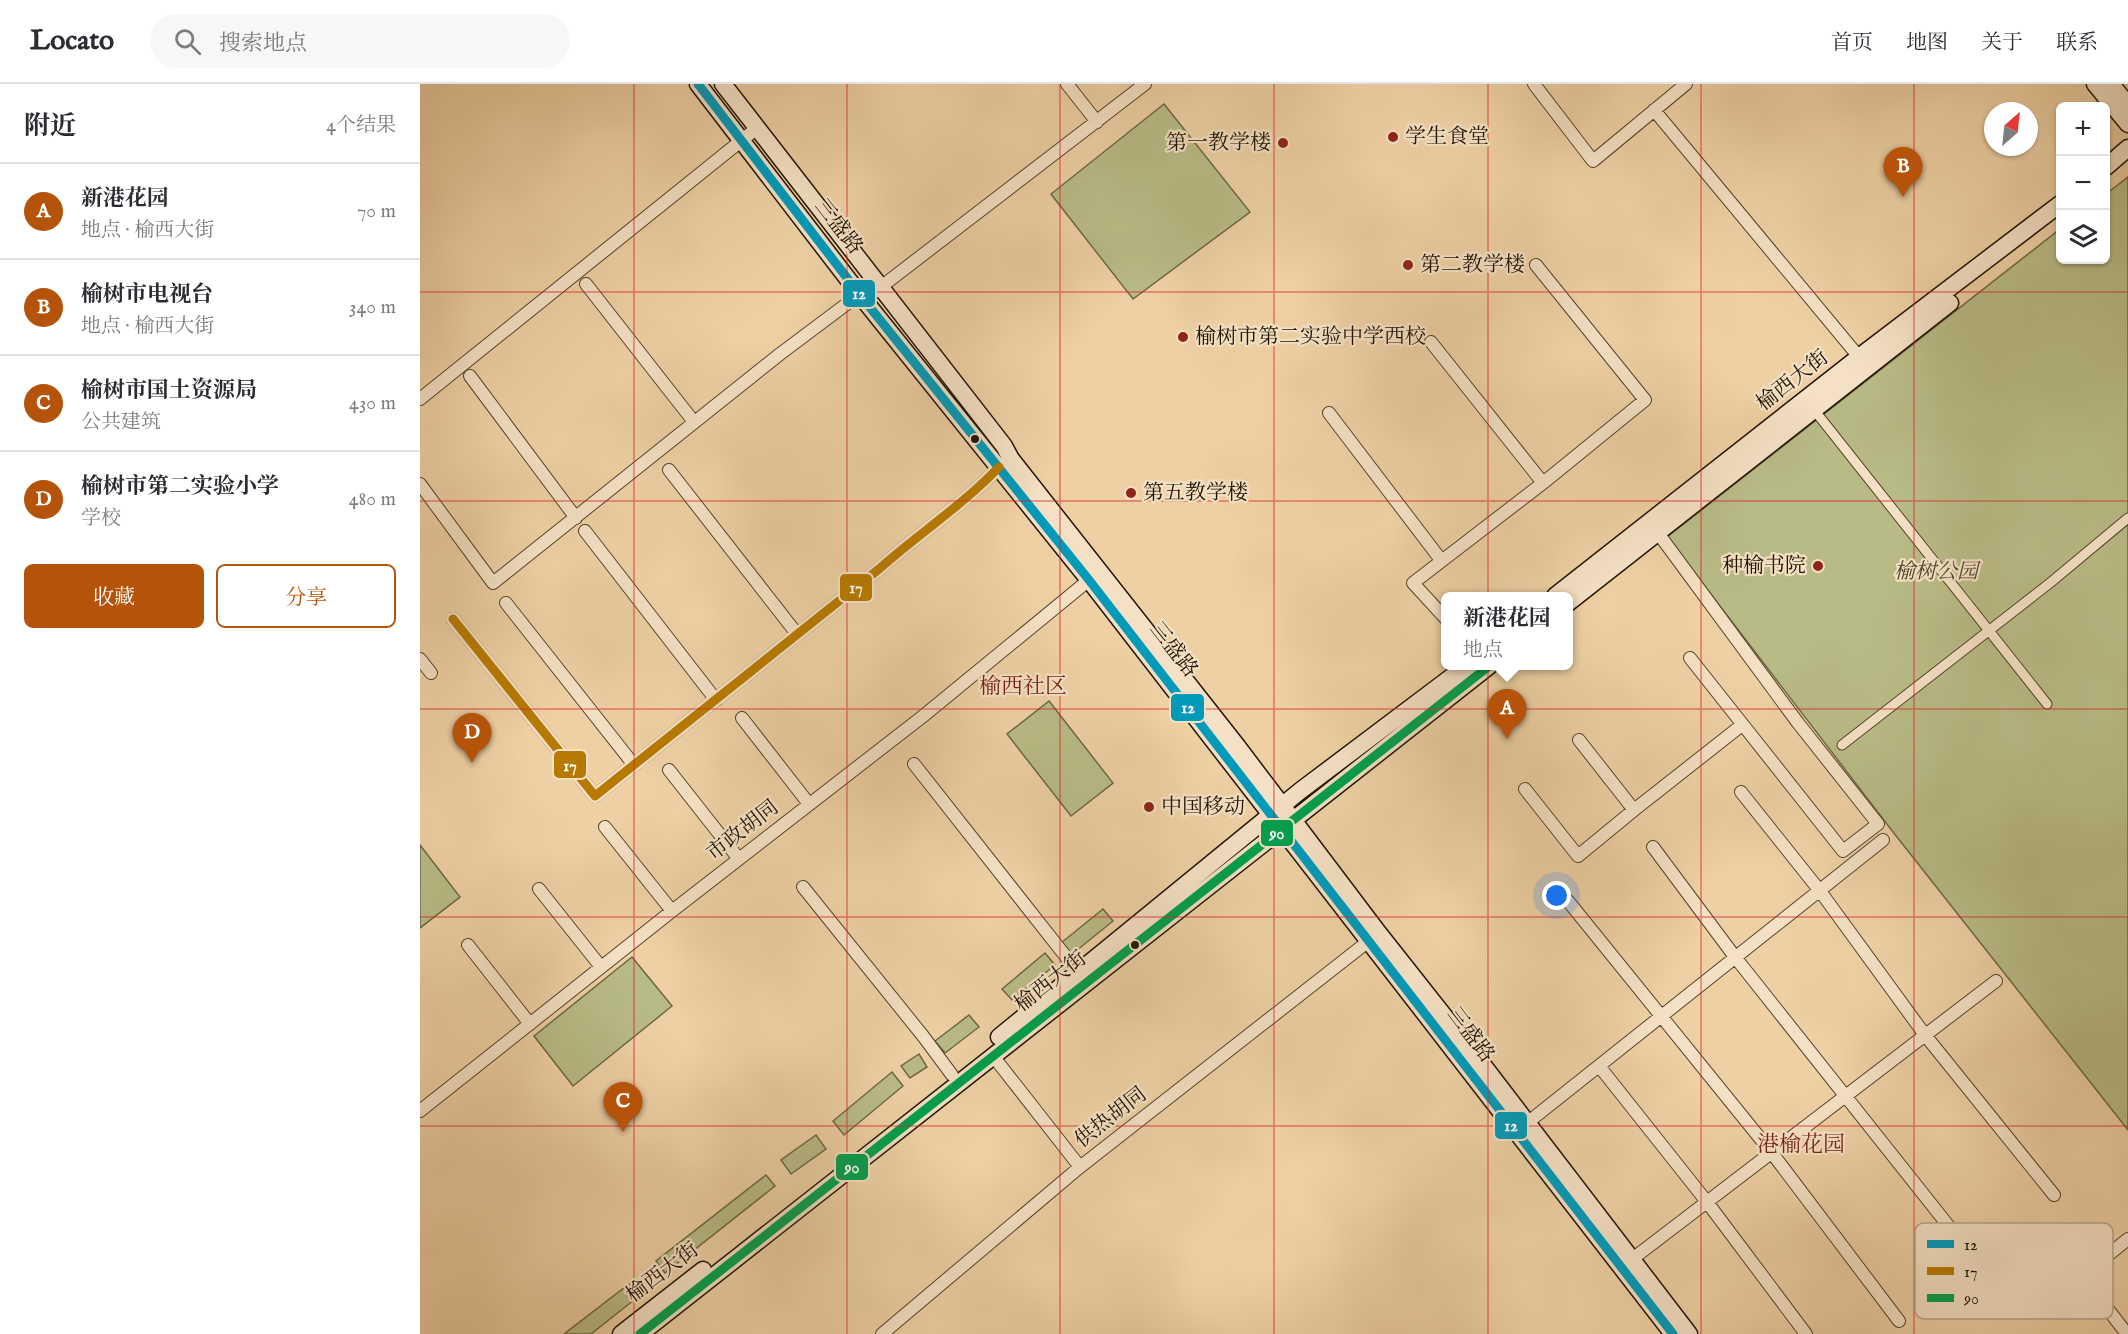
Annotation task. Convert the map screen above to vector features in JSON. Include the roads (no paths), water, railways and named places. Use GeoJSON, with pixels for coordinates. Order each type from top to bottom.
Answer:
{"type":"FeatureCollection","features":[{"type":"Feature","properties":{"kind":"main road","name":"三盛路"},"geometry":{"type":"LineString","coordinates":[[698,84],[862,297],[1527,1123],[1689,1334]]}},
{"type":"Feature","properties":{"kind":"main road","name":"三盛路"},"geometry":{"type":"LineString","coordinates":[[723,84],[1004,446],[1011,459],[1150,635],[1370,940],[1673,1334]]}},
{"type":"Feature","properties":{"kind":"main road"},"geometry":{"type":"LineString","coordinates":[[2095,84],[2128,124]]}},
{"type":"Feature","properties":{"kind":"main road"},"geometry":{"type":"LineString","coordinates":[[2111,84],[2128,105]]}},
{"type":"Feature","properties":{"kind":"main road"},"geometry":{"type":"LineString","coordinates":[[2110,164],[2128,148]]}},
{"type":"Feature","properties":{"kind":"main road"},"geometry":{"type":"LineString","coordinates":[[2110,177],[2128,163]]}},
{"type":"Feature","properties":{"kind":"main road","name":"榆西大街"},"geometry":{"type":"LineString","coordinates":[[1573,600],[1815,411],[1863,363],[2056,208]]}},
{"type":"Feature","properties":{"kind":"main road","name":"榆西大街"},"geometry":{"type":"LineString","coordinates":[[1562,592],[2056,220]]}},
{"type":"Feature","properties":{"kind":"main road","name":"榆西大街"},"geometry":{"type":"LineString","coordinates":[[640,1334],[993,1056],[1461,670]]}},
{"type":"Feature","properties":{"kind":"main road","name":"榆西大街"},"geometry":{"type":"LineString","coordinates":[[621,1334],[656,1305],[797,1200],[1078,972],[1282,817],[1483,670]]}},
{"type":"Feature","properties":{"kind":"street"},"geometry":{"type":"LineString","coordinates":[[1067,84],[1097,122]]}},
{"type":"Feature","properties":{"kind":"street"},"geometry":{"type":"LineString","coordinates":[[420,484],[493,583],[780,354],[881,286],[1145,84]]}},
{"type":"Feature","properties":{"kind":"street"},"geometry":{"type":"LineString","coordinates":[[1534,84],[1593,161],[1680,86]]}},
{"type":"Feature","properties":{"kind":"street"},"geometry":{"type":"LineString","coordinates":[[1654,110],[1863,363]]}},
{"type":"Feature","properties":{"kind":"street"},"geometry":{"type":"LineString","coordinates":[[420,399],[758,128]]}},
{"type":"Feature","properties":{"kind":"street"},"geometry":{"type":"LineString","coordinates":[[1441,614],[1413,583],[1543,483],[1645,400],[1536,265]]}},
{"type":"Feature","properties":{"kind":"street"},"geometry":{"type":"LineString","coordinates":[[586,284],[694,422]]}},
{"type":"Feature","properties":{"kind":"street"},"geometry":{"type":"LineString","coordinates":[[1431,342],[1543,483]]}},
{"type":"Feature","properties":{"kind":"street"},"geometry":{"type":"LineString","coordinates":[[470,376],[576,518]]}},
{"type":"Feature","properties":{"kind":"street"},"geometry":{"type":"LineString","coordinates":[[1815,411],[2047,704]]}},
{"type":"Feature","properties":{"kind":"street"},"geometry":{"type":"LineString","coordinates":[[1329,413],[1442,560]]}},
{"type":"Feature","properties":{"kind":"street"},"geometry":{"type":"LineString","coordinates":[[453,619],[595,796],[879,569],[915,537],[978,490],[999,466]]}},
{"type":"Feature","properties":{"kind":"street"},"geometry":{"type":"LineString","coordinates":[[669,471],[796,634]]}},
{"type":"Feature","properties":{"kind":"street"},"geometry":{"type":"LineString","coordinates":[[1842,746],[2050,583],[2128,518]]}},
{"type":"Feature","properties":{"kind":"street"},"geometry":{"type":"LineString","coordinates":[[585,531],[716,700]]}},
{"type":"Feature","properties":{"kind":"street"},"geometry":{"type":"LineString","coordinates":[[1658,534],[1798,723],[1878,824],[1843,851],[1690,658]]}},
{"type":"Feature","properties":{"kind":"street","name":"市政胡同"},"geometry":{"type":"LineString","coordinates":[[420,1111],[922,717],[1089,579]]}},
{"type":"Feature","properties":{"kind":"street"},"geometry":{"type":"LineString","coordinates":[[506,603],[634,765]]}},
{"type":"Feature","properties":{"kind":"street"},"geometry":{"type":"LineString","coordinates":[[420,659],[431,673]]}},
{"type":"Feature","properties":{"kind":"street"},"geometry":{"type":"LineString","coordinates":[[742,718],[809,804]]}},
{"type":"Feature","properties":{"kind":"street"},"geometry":{"type":"LineString","coordinates":[[1525,789],[1578,856],[1742,725]]}},
{"type":"Feature","properties":{"kind":"street"},"geometry":{"type":"LineString","coordinates":[[1579,740],[1634,810]]}},
{"type":"Feature","properties":{"kind":"street"},"geometry":{"type":"LineString","coordinates":[[914,764],[1078,972]]}},
{"type":"Feature","properties":{"kind":"street"},"geometry":{"type":"LineString","coordinates":[[669,770],[739,859]]}},
{"type":"Feature","properties":{"kind":"street"},"geometry":{"type":"LineString","coordinates":[[1741,792],[1820,891],[1925,1035],[2054,1195]]}},
{"type":"Feature","properties":{"kind":"street"},"geometry":{"type":"LineString","coordinates":[[606,826],[672,911]]}},
{"type":"Feature","properties":{"kind":"street"},"geometry":{"type":"LineString","coordinates":[[1527,1123],[1883,840]]}},
{"type":"Feature","properties":{"kind":"street"},"geometry":{"type":"LineString","coordinates":[[1653,848],[1735,957],[1946,1223]]}},
{"type":"Feature","properties":{"kind":"street"},"geometry":{"type":"LineString","coordinates":[[803,887],[952,1075]]}},
{"type":"Feature","properties":{"kind":"street"},"geometry":{"type":"LineString","coordinates":[[539,890],[601,967]]}},
{"type":"Feature","properties":{"kind":"street"},"geometry":{"type":"LineString","coordinates":[[1569,901],[1772,1153],[1899,1321]]}},
{"type":"Feature","properties":{"kind":"street","name":"供热胡同"},"geometry":{"type":"LineString","coordinates":[[882,1334],[1080,1167],[1370,940]]}},
{"type":"Feature","properties":{"kind":"street"},"geometry":{"type":"LineString","coordinates":[[468,945],[530,1024]]}},
{"type":"Feature","properties":{"kind":"street"},"geometry":{"type":"LineString","coordinates":[[1631,1260],[1996,981]]}},
{"type":"Feature","properties":{"kind":"street"},"geometry":{"type":"LineString","coordinates":[[993,1056],[1080,1167]]}},
{"type":"Feature","properties":{"kind":"street"},"geometry":{"type":"LineString","coordinates":[[1599,1066],[1707,1202],[1806,1334]]}},
{"type":"Feature","properties":{"kind":"street"},"geometry":{"type":"LineString","coordinates":[[2113,1251],[2128,1239]]}},
{"type":"Feature","properties":{"kind":"street"},"geometry":{"type":"LineString","coordinates":[[2113,1316],[2127,1334]]}},
{"type":"Feature","properties":{"kind":"place","name":"学生食堂"},"geometry":{"type":"Point","coordinates":[1393,137]}},
{"type":"Feature","properties":{"kind":"place","name":"第一教学楼"},"geometry":{"type":"Point","coordinates":[1283,143]}},
{"type":"Feature","properties":{"kind":"place","name":"榆树市电视台"},"geometry":{"type":"Point","coordinates":[1903,197]}},
{"type":"Feature","properties":{"kind":"place","name":"第二教学楼"},"geometry":{"type":"Point","coordinates":[1408,265]}},
{"type":"Feature","properties":{"kind":"place","name":"榆树市第二实验中学西校"},"geometry":{"type":"Point","coordinates":[1183,337]}},
{"type":"Feature","properties":{"kind":"place","name":"第五教学楼"},"geometry":{"type":"Point","coordinates":[1131,493]}},
{"type":"Feature","properties":{"kind":"place","name":"种榆书院"},"geometry":{"type":"Point","coordinates":[1818,566]}},
{"type":"Feature","properties":{"kind":"place","name":"新港花园"},"geometry":{"type":"Point","coordinates":[1507,739]}},
{"type":"Feature","properties":{"kind":"place","name":"榆树市第二实验小学"},"geometry":{"type":"Point","coordinates":[472,763]}},
{"type":"Feature","properties":{"kind":"place","name":"中国移动"},"geometry":{"type":"Point","coordinates":[1149,807]}},
{"type":"Feature","properties":{"kind":"place","name":"榆树市国土资源局"},"geometry":{"type":"Point","coordinates":[623,1132]}},
{"type":"Feature","properties":{"kind":"district","name":"榆西社区"},"geometry":{"type":"Point","coordinates":[1023,687]}},
{"type":"Feature","properties":{"kind":"district","name":"港榆花园"},"geometry":{"type":"Point","coordinates":[1801,1145]}},
{"type":"Feature","properties":{"kind":"park label","name":"榆树公园"},"geometry":{"type":"Point","coordinates":[1936,572]}}]}
